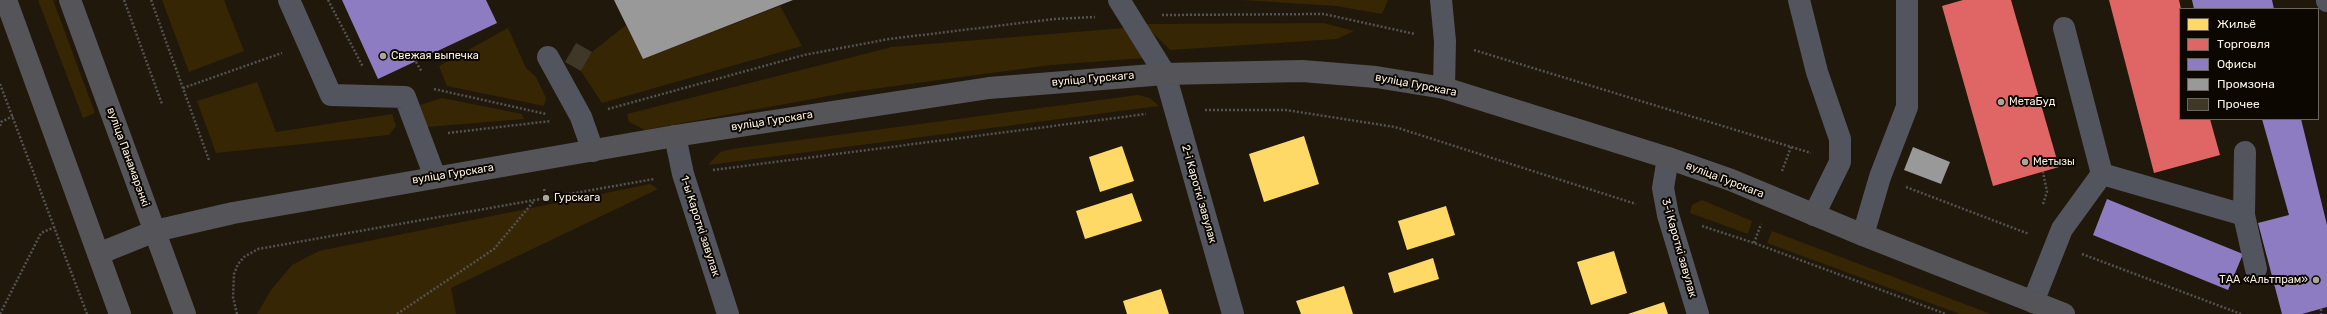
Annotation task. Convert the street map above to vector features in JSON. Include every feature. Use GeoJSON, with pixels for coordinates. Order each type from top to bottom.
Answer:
{"type":"FeatureCollection","features":[{"type":"Feature","properties":{"kind":"main road"},"geometry":{"type":"LineString","coordinates":[[6,0],[120,314]]}},
{"type":"Feature","properties":{"kind":"main road","name":"вуліца Панамарэнкі"},"geometry":{"type":"LineString","coordinates":[[70,0],[185,314]]}},
{"type":"Feature","properties":{"kind":"main road","name":"вуліца Гурскага"},"geometry":{"type":"LineString","coordinates":[[98,254],[155,230],[233,213],[675,136],[989,88],[1165,74],[1302,71],[1376,77],[1444,88],[1668,158],[1731,180],[1862,235],[2064,314]]}},
{"type":"Feature","properties":{"kind":"street"},"geometry":{"type":"LineString","coordinates":[[289,0],[331,95],[405,97],[435,177]]}},
{"type":"Feature","properties":{"kind":"street","name":"2-і Кароткі завулак"},"geometry":{"type":"LineString","coordinates":[[1119,0],[1165,74],[1233,314]]}},
{"type":"Feature","properties":{"kind":"street"},"geometry":{"type":"LineString","coordinates":[[1441,0],[1445,41],[1444,88]]}},
{"type":"Feature","properties":{"kind":"street"},"geometry":{"type":"LineString","coordinates":[[1798,0],[1817,72],[1840,138],[1840,162],[1814,215]]}},
{"type":"Feature","properties":{"kind":"street"},"geometry":{"type":"LineString","coordinates":[[1862,235],[1880,177],[1907,107],[1907,0]]}},
{"type":"Feature","properties":{"kind":"street"},"geometry":{"type":"LineString","coordinates":[[2064,28],[2102,174]]}},
{"type":"Feature","properties":{"kind":"street"},"geometry":{"type":"LineString","coordinates":[[548,57],[574,118],[593,151]]}},
{"type":"Feature","properties":{"kind":"street","name":"1-ы Кароткі завулак"},"geometry":{"type":"LineString","coordinates":[[675,136],[683,174],[728,314]]}},
{"type":"Feature","properties":{"kind":"street"},"geometry":{"type":"LineString","coordinates":[[2245,152],[2244,215],[2256,269]]}},
{"type":"Feature","properties":{"kind":"street","name":"3-і Кароткі завулак"},"geometry":{"type":"LineString","coordinates":[[1668,158],[1663,188],[1668,215],[1698,314]]}},
{"type":"Feature","properties":{"kind":"street"},"geometry":{"type":"LineString","coordinates":[[2102,174],[2244,215]]}},
{"type":"Feature","properties":{"kind":"street"},"geometry":{"type":"LineString","coordinates":[[2033,302],[2062,229],[2102,174]]}},
{"type":"Feature","properties":{"kind":"path"},"geometry":{"type":"LineString","coordinates":[[124,0],[162,104]]}},
{"type":"Feature","properties":{"kind":"path"},"geometry":{"type":"LineString","coordinates":[[151,0],[209,160]]}},
{"type":"Feature","properties":{"kind":"path"},"geometry":{"type":"LineString","coordinates":[[328,0],[364,68]]}},
{"type":"Feature","properties":{"kind":"path"},"geometry":{"type":"LineString","coordinates":[[183,88],[309,44]]}},
{"type":"Feature","properties":{"kind":"path"},"geometry":{"type":"LineString","coordinates":[[416,62],[426,78]]}},
{"type":"Feature","properties":{"kind":"path"},"geometry":{"type":"LineString","coordinates":[[416,71],[422,72]]}},
{"type":"Feature","properties":{"kind":"path"},"geometry":{"type":"LineString","coordinates":[[430,84],[434,90],[574,118]]}},
{"type":"Feature","properties":{"kind":"path"},"geometry":{"type":"LineString","coordinates":[[0,86],[13,116],[87,314]]}},
{"type":"Feature","properties":{"kind":"path"},"geometry":{"type":"LineString","coordinates":[[237,314],[233,296],[234,274],[238,264],[244,257],[258,249],[683,174],[1175,110],[1286,110],[1395,127],[1754,243],[1946,314]]}},
{"type":"Feature","properties":{"kind":"path"},"geometry":{"type":"LineString","coordinates":[[0,126],[1,122],[13,116]]}},
{"type":"Feature","properties":{"kind":"path"},"geometry":{"type":"LineString","coordinates":[[447,133],[574,118]]}},
{"type":"Feature","properties":{"kind":"path"},"geometry":{"type":"LineString","coordinates":[[2042,206],[2047,192],[2043,172]]}},
{"type":"Feature","properties":{"kind":"path"},"geometry":{"type":"LineString","coordinates":[[397,314],[494,249],[535,200]]}},
{"type":"Feature","properties":{"kind":"path"},"geometry":{"type":"LineString","coordinates":[[0,314],[41,233],[55,227]]}},
{"type":"Feature","properties":{"kind":"path"},"geometry":{"type":"LineString","coordinates":[[2321,309],[2321,314]]}},
{"type":"Feature","properties":{"kind":"shaded area"},"geometry":{"type":"Polygon","coordinates":[[[38,0],[53,0],[95,113],[83,118],[38,0]]]}},
{"type":"Feature","properties":{"kind":"shaded area"},"geometry":{"type":"Polygon","coordinates":[[[162,0],[224,0],[244,51],[189,72],[162,0]]]}},
{"type":"Feature","properties":{"kind":"shaded area"},"geometry":{"type":"Polygon","coordinates":[[[1241,0],[1388,0],[1382,14],[1336,6],[1241,0]]]}},
{"type":"Feature","properties":{"kind":"shaded area"},"geometry":{"type":"Polygon","coordinates":[[[780,6],[802,46],[602,103],[581,71],[592,52],[626,25],[643,59],[780,6]]]}},
{"type":"Feature","properties":{"kind":"shaded area"},"geometry":{"type":"Polygon","coordinates":[[[1324,23],[1354,31],[1337,39],[1170,50],[1144,24],[1324,23]]]}},
{"type":"Feature","properties":{"kind":"shaded area"},"geometry":{"type":"Polygon","coordinates":[[[508,28],[526,68],[536,77],[546,98],[544,106],[447,86],[439,66],[508,28]]]}},
{"type":"Feature","properties":{"kind":"shaded area"},"geometry":{"type":"Polygon","coordinates":[[[1124,28],[1145,58],[1051,65],[850,92],[645,130],[629,122],[627,114],[892,47],[1124,28]]]}},
{"type":"Feature","properties":{"kind":"shaded area"},"geometry":{"type":"Polygon","coordinates":[[[257,82],[276,132],[392,114],[396,126],[389,135],[216,153],[197,101],[257,82]]]}},
{"type":"Feature","properties":{"kind":"shaded area"},"geometry":{"type":"Polygon","coordinates":[[[1138,95],[1150,98],[1159,106],[708,165],[720,152],[732,149],[1138,95]]]}},
{"type":"Feature","properties":{"kind":"shaded area"},"geometry":{"type":"Polygon","coordinates":[[[442,98],[522,114],[524,119],[427,127],[420,105],[442,98]]]}},
{"type":"Feature","properties":{"kind":"shaded area"},"geometry":{"type":"Polygon","coordinates":[[[650,184],[658,189],[451,288],[456,314],[257,314],[271,290],[292,265],[319,251],[650,184]]]}},
{"type":"Feature","properties":{"kind":"shaded area"},"geometry":{"type":"Polygon","coordinates":[[[1702,200],[1752,221],[1748,234],[1690,213],[1692,205],[1702,200]]]}},
{"type":"Feature","properties":{"kind":"shaded area"},"geometry":{"type":"Polygon","coordinates":[[[1772,231],[1991,314],[1960,314],[1767,243],[1772,231]]]}},
{"type":"Feature","properties":{"kind":"building: Жильё"},"geometry":{"type":"Polygon","coordinates":[[[1304,136],[1319,184],[1264,202],[1249,154],[1304,136]]]}},
{"type":"Feature","properties":{"kind":"building: Жильё"},"geometry":{"type":"Polygon","coordinates":[[[1122,146],[1134,181],[1100,192],[1089,157],[1122,146]]]}},
{"type":"Feature","properties":{"kind":"building: Жильё"},"geometry":{"type":"Polygon","coordinates":[[[1132,193],[1142,221],[1085,239],[1076,211],[1132,193]]]}},
{"type":"Feature","properties":{"kind":"building: Жильё"},"geometry":{"type":"Polygon","coordinates":[[[1446,206],[1455,235],[1407,250],[1398,221],[1446,206]]]}},
{"type":"Feature","properties":{"kind":"building: Жильё"},"geometry":{"type":"Polygon","coordinates":[[[1614,251],[1627,293],[1591,305],[1577,262],[1614,251]]]}},
{"type":"Feature","properties":{"kind":"building: Жильё"},"geometry":{"type":"Polygon","coordinates":[[[1433,258],[1439,279],[1394,293],[1388,273],[1433,258]]]}},
{"type":"Feature","properties":{"kind":"building: Жильё"},"geometry":{"type":"Polygon","coordinates":[[[1344,286],[1353,314],[1301,314],[1296,301],[1344,286]]]}},
{"type":"Feature","properties":{"kind":"building: Жильё"},"geometry":{"type":"Polygon","coordinates":[[[1161,289],[1169,314],[1127,314],[1123,301],[1161,289]]]}},
{"type":"Feature","properties":{"kind":"building: Жильё"},"geometry":{"type":"Polygon","coordinates":[[[1664,302],[1668,314],[1628,314],[1664,302]]]}},
{"type":"Feature","properties":{"kind":"building: Торговля"},"geometry":{"type":"Polygon","coordinates":[[[1963,0],[2011,0],[2059,167],[1993,186],[1942,6],[1963,0]]]}},
{"type":"Feature","properties":{"kind":"building: Торговля"},"geometry":{"type":"Polygon","coordinates":[[[2109,0],[2179,0],[2181,8],[2179,8],[2179,120],[2210,120],[2220,155],[2154,173],[2109,0]]]}},
{"type":"Feature","properties":{"kind":"building: Офисы"},"geometry":{"type":"Polygon","coordinates":[[[342,0],[486,0],[497,23],[378,79],[342,0]]]}},
{"type":"Feature","properties":{"kind":"building: Офисы"},"geometry":{"type":"Polygon","coordinates":[[[2192,0],[2272,0],[2274,8],[2194,8],[2192,0]]]}},
{"type":"Feature","properties":{"kind":"building: Офисы"},"geometry":{"type":"Polygon","coordinates":[[[2262,120],[2301,120],[2327,225],[2327,307],[2302,314],[2282,314],[2258,223],[2289,215],[2262,120]]]}},
{"type":"Feature","properties":{"kind":"building: Офисы"},"geometry":{"type":"Polygon","coordinates":[[[2107,199],[2243,254],[2228,290],[2093,235],[2107,199]]]}},
{"type":"Feature","properties":{"kind":"building: Промзона"},"geometry":{"type":"Polygon","coordinates":[[[614,0],[793,0],[643,59],[614,0]]]}},
{"type":"Feature","properties":{"kind":"building: Промзона"},"geometry":{"type":"Polygon","coordinates":[[[1913,147],[1950,162],[1941,184],[1904,170],[1913,147]]]}},
{"type":"Feature","properties":{"kind":"building: Прочее"},"geometry":{"type":"Polygon","coordinates":[[[576,43],[592,52],[581,71],[565,62],[576,43]]]}},
{"type":"Feature","properties":{"kind":"place","name":"Свежая выпечка"},"geometry":{"type":"Point","coordinates":[383,56]}},
{"type":"Feature","properties":{"kind":"place","name":"МетаБуд"},"geometry":{"type":"Point","coordinates":[2001,102]}},
{"type":"Feature","properties":{"kind":"place","name":"Метызы"},"geometry":{"type":"Point","coordinates":[2025,162]}},
{"type":"Feature","properties":{"kind":"place","name":"Гурскага"},"geometry":{"type":"Point","coordinates":[546,198]}},
{"type":"Feature","properties":{"kind":"place","name":"ТАА «Альтпрам»"},"geometry":{"type":"Point","coordinates":[2316,280]}}]}
